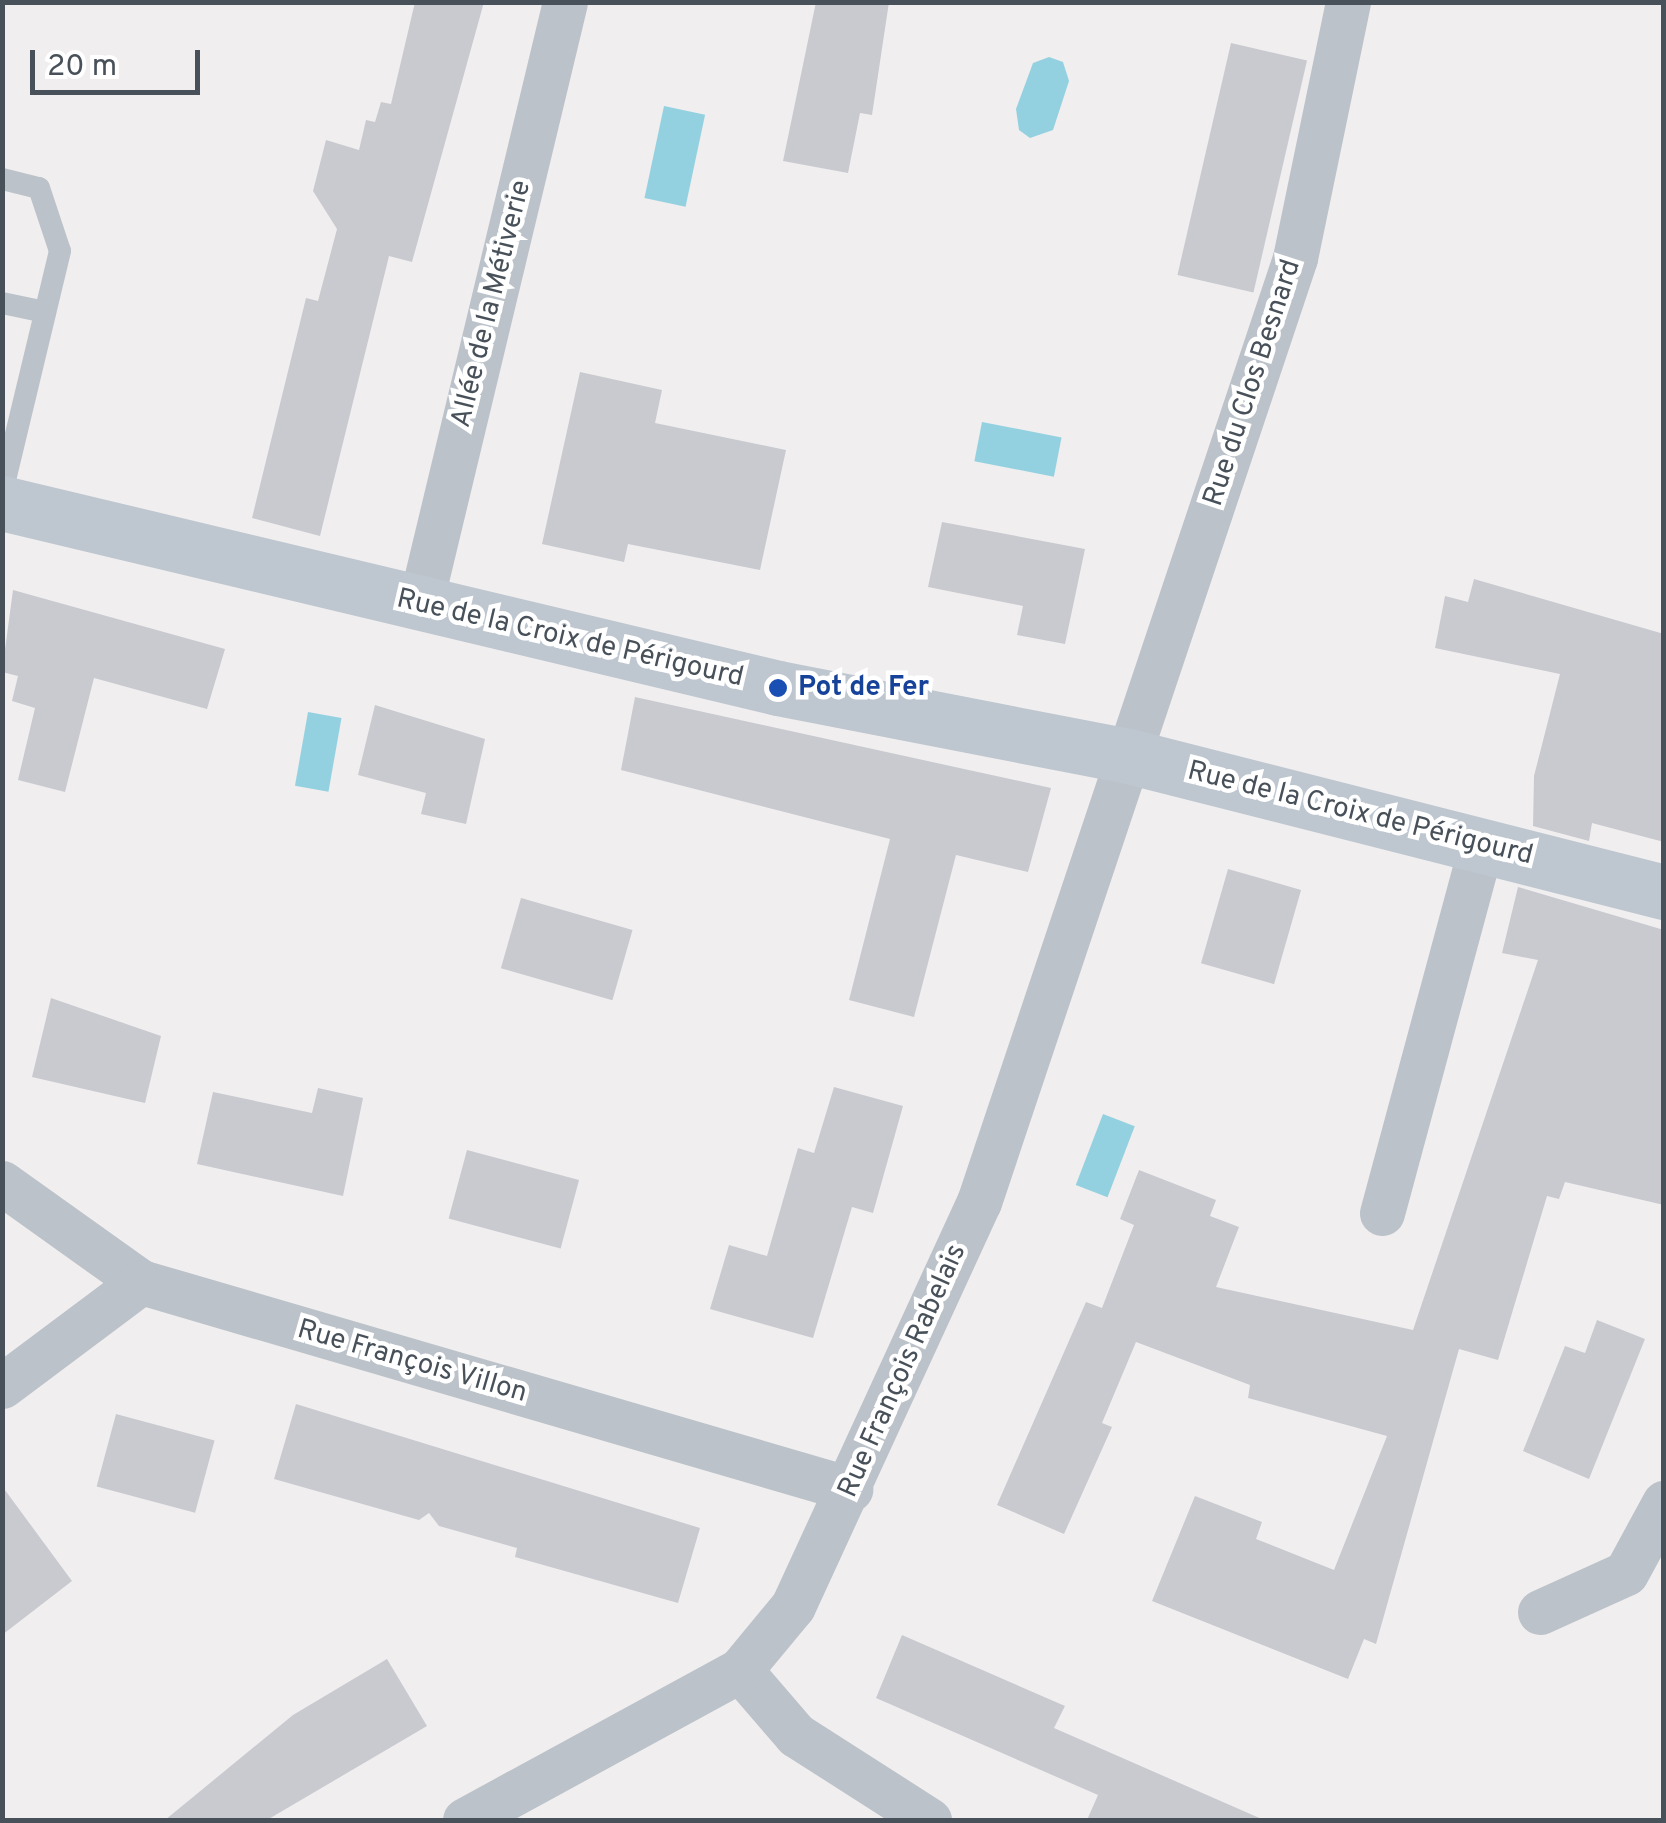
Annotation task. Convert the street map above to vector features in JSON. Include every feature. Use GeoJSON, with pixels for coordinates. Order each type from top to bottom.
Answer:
{"type":"FeatureCollection","features":[{"type":"Feature","properties":{"kind":"street","name":"Allée de la Métiverie"},"geometry":{"type":"LineString","coordinates":[[420,605],[565,2]]}},
{"type":"Feature","properties":{"kind":"street","name":"Rue du Clos Besnard"},"geometry":{"type":"LineString","coordinates":[[1128,756],[1296,258],[1348,2]]}},
{"type":"Feature","properties":{"kind":"street","name":"Rue de la Croix de Périgourd"},"geometry":{"type":"LineString","coordinates":[[2,502],[420,605],[1128,756],[1482,842],[1664,892]]}},
{"type":"Feature","properties":{"kind":"street","name":"Rue François Rabelais"},"geometry":{"type":"LineString","coordinates":[[465,1820],[740,1670],[793,1606],[979,1202],[1128,756]]}},
{"type":"Feature","properties":{"kind":"street"},"geometry":{"type":"LineString","coordinates":[[1382,1213],[1482,842]]}},
{"type":"Feature","properties":{"kind":"street","name":"Rue François Villon"},"geometry":{"type":"LineString","coordinates":[[2,1183],[141,1282],[850,1488]]}},
{"type":"Feature","properties":{"kind":"street"},"geometry":{"type":"LineString","coordinates":[[2,1386],[141,1282]]}},
{"type":"Feature","properties":{"kind":"street"},"geometry":{"type":"LineString","coordinates":[[1540,1612],[1626,1573],[1664,1503]]}},
{"type":"Feature","properties":{"kind":"street"},"geometry":{"type":"LineString","coordinates":[[740,1670],[796,1735],[928,1820]]}},
{"type":"Feature","properties":{"kind":"lane"},"geometry":{"type":"LineString","coordinates":[[2,179],[39,188],[60,251],[2,494]]}},
{"type":"Feature","properties":{"kind":"lane"},"geometry":{"type":"LineString","coordinates":[[2,303],[44,312]]}},
{"type":"Feature","properties":{"kind":"water"},"geometry":{"type":"Polygon","coordinates":[[[1049,57],[1063,62],[1069,81],[1053,130],[1030,138],[1019,130],[1016,109],[1033,63],[1049,57]]]}},
{"type":"Feature","properties":{"kind":"water"},"geometry":{"type":"Polygon","coordinates":[[[664,106],[705,115],[686,207],[644,198],[664,106]]]}},
{"type":"Feature","properties":{"kind":"water"},"geometry":{"type":"Polygon","coordinates":[[[982,422],[1062,437],[1054,477],[974,461],[982,422]]]}},
{"type":"Feature","properties":{"kind":"water"},"geometry":{"type":"Polygon","coordinates":[[[308,712],[341,718],[328,792],[295,786],[308,712]]]}},
{"type":"Feature","properties":{"kind":"water"},"geometry":{"type":"Polygon","coordinates":[[[1103,1114],[1135,1126],[1108,1197],[1076,1185],[1103,1114]]]}},
{"type":"Feature","properties":{"kind":"building"},"geometry":{"type":"Polygon","coordinates":[[[415,2],[484,2],[412,262],[389,256],[320,536],[252,518],[306,298],[318,301],[337,229],[313,191],[326,140],[359,150],[366,120],[375,122],[381,102],[391,104],[415,2]]]}},
{"type":"Feature","properties":{"kind":"building"},"geometry":{"type":"Polygon","coordinates":[[[816,2],[889,2],[872,115],[860,113],[848,173],[783,161],[816,2]]]}},
{"type":"Feature","properties":{"kind":"building"},"geometry":{"type":"Polygon","coordinates":[[[1231,43],[1307,61],[1253,292],[1177,275],[1231,43]]]}},
{"type":"Feature","properties":{"kind":"building"},"geometry":{"type":"Polygon","coordinates":[[[580,372],[662,390],[655,423],[786,450],[760,570],[628,544],[624,562],[542,544],[580,372]]]}},
{"type":"Feature","properties":{"kind":"building"},"geometry":{"type":"Polygon","coordinates":[[[942,522],[1085,549],[1065,644],[1017,635],[1023,606],[928,587],[942,522]]]}},
{"type":"Feature","properties":{"kind":"building"},"geometry":{"type":"Polygon","coordinates":[[[1474,579],[1664,634],[1664,842],[1592,823],[1589,841],[1533,826],[1534,776],[1560,674],[1435,648],[1445,596],[1468,602],[1474,579]]]}},
{"type":"Feature","properties":{"kind":"building"},"geometry":{"type":"Polygon","coordinates":[[[13,590],[225,649],[207,709],[94,678],[65,792],[18,780],[35,708],[12,701],[18,676],[2,672],[13,590]]]}},
{"type":"Feature","properties":{"kind":"building"},"geometry":{"type":"Polygon","coordinates":[[[635,697],[1051,788],[1028,872],[956,855],[914,1017],[849,1000],[890,839],[621,770],[635,697]]]}},
{"type":"Feature","properties":{"kind":"building"},"geometry":{"type":"Polygon","coordinates":[[[375,705],[485,739],[466,824],[421,814],[426,793],[358,775],[375,705]]]}},
{"type":"Feature","properties":{"kind":"building"},"geometry":{"type":"Polygon","coordinates":[[[1228,869],[1301,890],[1274,984],[1201,963],[1228,869]]]}},
{"type":"Feature","properties":{"kind":"building"},"geometry":{"type":"Polygon","coordinates":[[[1518,887],[1664,930],[1664,1205],[1565,1182],[1559,1199],[1547,1196],[1498,1360],[1459,1349],[1376,1644],[1364,1639],[1348,1679],[1152,1601],[1195,1496],[1262,1522],[1256,1539],[1334,1570],[1387,1436],[1248,1398],[1250,1385],[1136,1342],[1102,1423],[1112,1427],[1064,1534],[997,1505],[1086,1302],[1102,1308],[1134,1225],[1120,1219],[1139,1170],[1216,1200],[1210,1216],[1239,1227],[1216,1287],[1413,1330],[1538,960],[1502,953],[1518,887]]]}},
{"type":"Feature","properties":{"kind":"building"},"geometry":{"type":"Polygon","coordinates":[[[521,898],[633,930],[612,1000],[501,968],[521,898]]]}},
{"type":"Feature","properties":{"kind":"building"},"geometry":{"type":"Polygon","coordinates":[[[51,998],[161,1036],[145,1103],[32,1077],[51,998]]]}},
{"type":"Feature","properties":{"kind":"building"},"geometry":{"type":"Polygon","coordinates":[[[834,1087],[903,1106],[873,1213],[852,1207],[813,1338],[710,1309],[729,1245],[767,1256],[798,1148],[814,1153],[834,1087]]]}},
{"type":"Feature","properties":{"kind":"building"},"geometry":{"type":"Polygon","coordinates":[[[318,1088],[363,1098],[343,1196],[197,1164],[213,1092],[312,1113],[318,1088]]]}},
{"type":"Feature","properties":{"kind":"building"},"geometry":{"type":"Polygon","coordinates":[[[467,1150],[579,1180],[561,1249],[449,1219],[467,1150]]]}},
{"type":"Feature","properties":{"kind":"building"},"geometry":{"type":"Polygon","coordinates":[[[1597,1320],[1645,1339],[1589,1479],[1523,1451],[1565,1346],[1585,1353],[1597,1320]]]}},
{"type":"Feature","properties":{"kind":"building"},"geometry":{"type":"Polygon","coordinates":[[[296,1404],[700,1528],[678,1603],[515,1557],[517,1548],[439,1526],[429,1513],[419,1520],[274,1479],[296,1404]]]}},
{"type":"Feature","properties":{"kind":"building"},"geometry":{"type":"Polygon","coordinates":[[[116,1414],[215,1440],[195,1513],[97,1486],[116,1414]]]}},
{"type":"Feature","properties":{"kind":"building"},"geometry":{"type":"Polygon","coordinates":[[[2,1486],[72,1581],[2,1635],[2,1486]]]}},
{"type":"Feature","properties":{"kind":"building"},"geometry":{"type":"Polygon","coordinates":[[[902,1635],[1065,1706],[1054,1728],[1264,1820],[1087,1820],[1098,1795],[876,1698],[902,1635]]]}},
{"type":"Feature","properties":{"kind":"building"},"geometry":{"type":"Polygon","coordinates":[[[387,1659],[427,1726],[267,1820],[165,1820],[293,1715],[387,1659]]]}},
{"type":"Feature","properties":{"kind":"place","name":"Pot de Fer"},"geometry":{"type":"Point","coordinates":[778,688]}}]}
